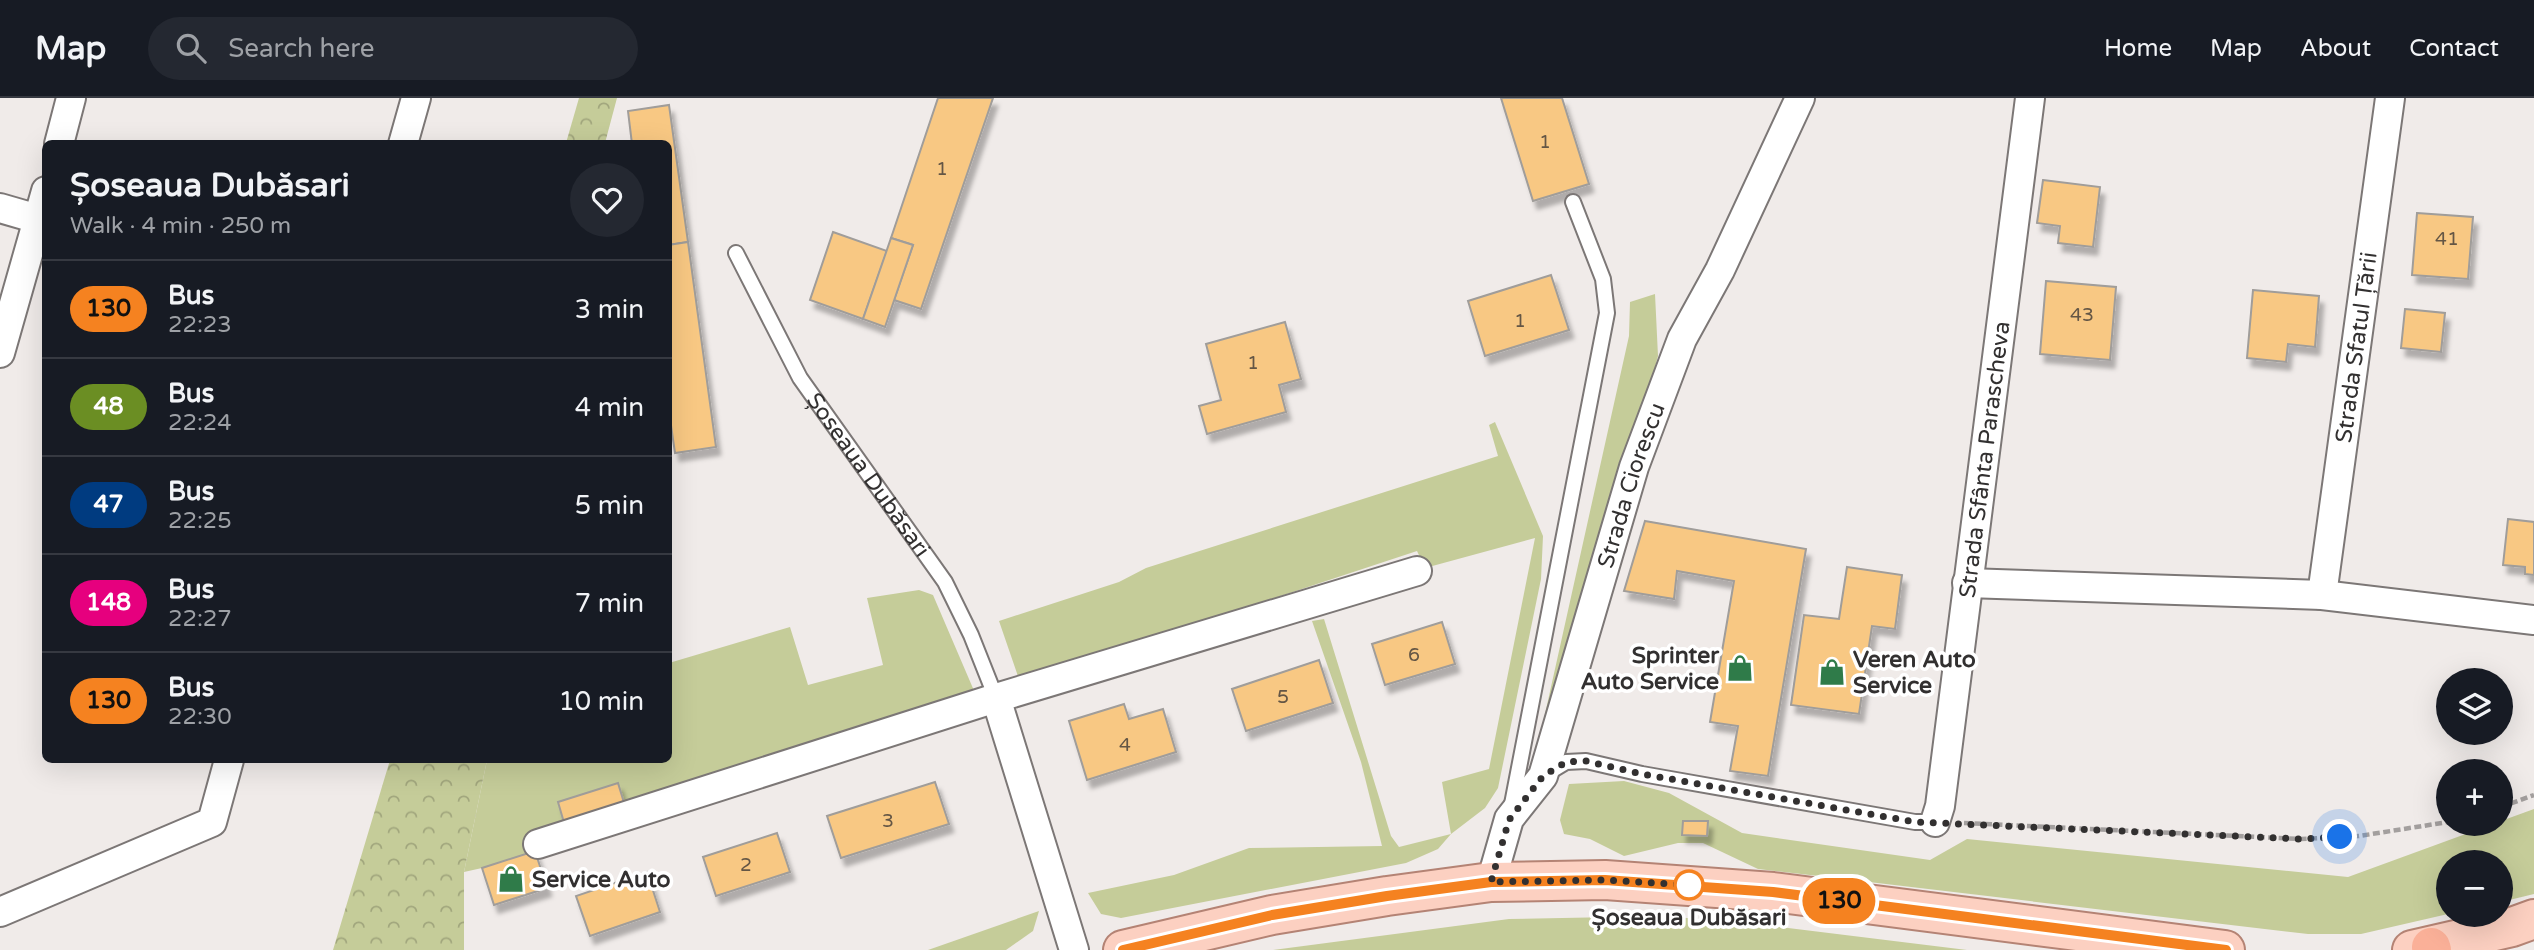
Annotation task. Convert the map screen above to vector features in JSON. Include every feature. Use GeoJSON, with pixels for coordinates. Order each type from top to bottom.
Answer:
{"type":"FeatureCollection","features":[{"type":"Feature","properties":{"kind":"main road"},"geometry":{"type":"LineString","coordinates":[[1123,950],[1272,915],[1387,896],[1491,882],[1605,880],[1773,892],[2225,950]]}},
{"type":"Feature","properties":{"kind":"main road"},"geometry":{"type":"LineString","coordinates":[[2425,949],[2534,919]]}},
{"type":"Feature","properties":{"kind":"street"},"geometry":{"type":"LineString","coordinates":[[60,140],[71,98]]}},
{"type":"Feature","properties":{"kind":"street"},"geometry":{"type":"LineString","coordinates":[[404,140],[416,98]]}},
{"type":"Feature","properties":{"kind":"street","name":"Strada Ciorescu"},"geometry":{"type":"LineString","coordinates":[[1491,882],[1509,820],[1543,776],[1634,467],[1682,339],[1720,270],[1800,98]]}},
{"type":"Feature","properties":{"kind":"street","name":"Strada Sfânta Parascheva"},"geometry":{"type":"LineString","coordinates":[[1935,822],[1940,806],[2030,98]]}},
{"type":"Feature","properties":{"kind":"street","name":"Strada Sfatul Țării"},"geometry":{"type":"LineString","coordinates":[[2322,594],[2390,98]]}},
{"type":"Feature","properties":{"kind":"street"},"geometry":{"type":"LineString","coordinates":[[0,353],[42,205]]}},
{"type":"Feature","properties":{"kind":"street"},"geometry":{"type":"LineString","coordinates":[[0,208],[38,219]]}},
{"type":"Feature","properties":{"kind":"street"},"geometry":{"type":"LineString","coordinates":[[538,844],[996,698],[1417,571]]}},
{"type":"Feature","properties":{"kind":"street"},"geometry":{"type":"LineString","coordinates":[[1967,583],[2322,594],[2534,620]]}},
{"type":"Feature","properties":{"kind":"street","name":"Șoseaua Dubăsari"},"geometry":{"type":"LineString","coordinates":[[996,698],[1074,950]]}},
{"type":"Feature","properties":{"kind":"street"},"geometry":{"type":"LineString","coordinates":[[0,912],[212,822],[228,763]]}},
{"type":"Feature","properties":{"kind":"lane"},"geometry":{"type":"LineString","coordinates":[[1509,820],[1607,313],[1603,279],[1573,202]]}},
{"type":"Feature","properties":{"kind":"lane","name":"Șoseaua Dubăsari"},"geometry":{"type":"LineString","coordinates":[[736,253],[800,378],[945,582],[971,635],[996,698]]}},
{"type":"Feature","properties":{"kind":"lane"},"geometry":{"type":"LineString","coordinates":[[1543,776],[1566,762],[1586,761],[1642,774],[1915,822],[1935,822]]}},
{"type":"Feature","properties":{"kind":"path"},"geometry":{"type":"LineString","coordinates":[[2513,803],[2534,795]]}},
{"type":"Feature","properties":{"kind":"path"},"geometry":{"type":"LineString","coordinates":[[1935,822],[2301,839],[2359,836],[2436,824]]}},
{"type":"Feature","properties":{"kind":"green space"},"geometry":{"type":"Polygon","coordinates":[[[579,98],[617,98],[606,140],[567,140],[579,98]]]}},
{"type":"Feature","properties":{"kind":"green space"},"geometry":{"type":"Polygon","coordinates":[[[1655,294],[1658,356],[1537,750],[1629,336],[1630,302],[1655,294]]]}},
{"type":"Feature","properties":{"kind":"green space"},"geometry":{"type":"Polygon","coordinates":[[[1495,422],[1543,536],[1541,579],[1498,788],[1485,808],[1451,834],[1442,782],[1489,769],[1535,538],[1425,568],[1417,551],[1020,682],[999,621],[1119,582],[1146,568],[1498,456],[1489,425],[1495,422]]]}},
{"type":"Feature","properties":{"kind":"green space"},"geometry":{"type":"Polygon","coordinates":[[[919,590],[933,595],[975,693],[535,851],[464,872],[486,763],[672,763],[672,662],[790,627],[808,685],[883,665],[867,598],[919,590]]]}},
{"type":"Feature","properties":{"kind":"green space"},"geometry":{"type":"Polygon","coordinates":[[[1324,619],[1391,836],[1399,847],[1451,834],[1438,849],[1406,863],[1121,918],[1101,914],[1088,893],[1174,875],[1249,848],[1382,846],[1361,762],[1312,621],[1324,619]]]}},
{"type":"Feature","properties":{"kind":"green space"},"geometry":{"type":"Polygon","coordinates":[[[389,763],[486,763],[464,872],[464,950],[333,950],[389,763]]]}},
{"type":"Feature","properties":{"kind":"green space"},"geometry":{"type":"Polygon","coordinates":[[[1624,781],[1669,793],[1742,833],[1930,860],[1967,839],[2348,877],[2460,836],[2513,836],[2513,817],[2534,809],[2534,894],[2513,899],[2513,850],[2436,850],[2436,917],[2361,934],[2308,934],[1758,869],[1703,843],[1678,843],[1624,856],[1590,839],[1564,834],[1560,820],[1569,784],[1624,781]]]}},
{"type":"Feature","properties":{"kind":"green space"},"geometry":{"type":"Polygon","coordinates":[[[1039,911],[1033,931],[1006,950],[928,950],[1039,911]]]}},
{"type":"Feature","properties":{"kind":"green space"},"geometry":{"type":"Polygon","coordinates":[[[1665,916],[1764,925],[1967,950],[1273,950],[1509,919],[1665,916]]]}},
{"type":"Feature","properties":{"kind":"building"},"geometry":{"type":"Polygon","coordinates":[[[938,98],[993,98],[921,309],[894,300],[913,245],[891,238],[938,98]]]}},
{"type":"Feature","properties":{"kind":"building"},"geometry":{"type":"Polygon","coordinates":[[[1501,98],[1562,98],[1589,184],[1533,201],[1501,98]]]}},
{"type":"Feature","properties":{"kind":"building"},"geometry":{"type":"Polygon","coordinates":[[[669,105],[688,242],[672,244],[672,140],[632,140],[628,111],[669,105]]]}},
{"type":"Feature","properties":{"kind":"building"},"geometry":{"type":"Polygon","coordinates":[[[2043,180],[2100,187],[2093,247],[2058,243],[2060,226],[2037,223],[2043,180]]]}},
{"type":"Feature","properties":{"kind":"building"},"geometry":{"type":"Polygon","coordinates":[[[2417,213],[2473,217],[2468,279],[2412,275],[2417,213]]]}},
{"type":"Feature","properties":{"kind":"building"},"geometry":{"type":"Polygon","coordinates":[[[833,232],[887,251],[863,319],[810,300],[833,232]]]}},
{"type":"Feature","properties":{"kind":"building"},"geometry":{"type":"Polygon","coordinates":[[[891,238],[913,245],[885,327],[863,319],[891,238]]]}},
{"type":"Feature","properties":{"kind":"building"},"geometry":{"type":"Polygon","coordinates":[[[688,242],[716,447],[675,453],[672,432],[672,244],[688,242]]]}},
{"type":"Feature","properties":{"kind":"building"},"geometry":{"type":"Polygon","coordinates":[[[1551,275],[1569,330],[1485,356],[1468,301],[1551,275]]]}},
{"type":"Feature","properties":{"kind":"building"},"geometry":{"type":"Polygon","coordinates":[[[2046,281],[2116,287],[2110,360],[2040,354],[2046,281]]]}},
{"type":"Feature","properties":{"kind":"building"},"geometry":{"type":"Polygon","coordinates":[[[2253,290],[2319,296],[2315,347],[2288,344],[2286,362],[2247,358],[2253,290]]]}},
{"type":"Feature","properties":{"kind":"building"},"geometry":{"type":"Polygon","coordinates":[[[2405,309],[2445,313],[2441,352],[2401,348],[2405,309]]]}},
{"type":"Feature","properties":{"kind":"building"},"geometry":{"type":"Polygon","coordinates":[[[1285,322],[1301,379],[1279,385],[1286,412],[1207,434],[1199,406],[1221,400],[1206,344],[1285,322]]]}},
{"type":"Feature","properties":{"kind":"building"},"geometry":{"type":"Polygon","coordinates":[[[2508,519],[2534,522],[2534,575],[2525,574],[2525,567],[2503,565],[2508,519]]]}},
{"type":"Feature","properties":{"kind":"building"},"geometry":{"type":"Polygon","coordinates":[[[1645,521],[1806,549],[1768,776],[1730,771],[1738,726],[1710,722],[1734,581],[1677,571],[1674,599],[1624,591],[1645,521]]]}},
{"type":"Feature","properties":{"kind":"building"},"geometry":{"type":"Polygon","coordinates":[[[1847,567],[1902,575],[1895,629],[1872,626],[1859,714],[1791,705],[1804,615],[1839,619],[1847,567]]]}},
{"type":"Feature","properties":{"kind":"building"},"geometry":{"type":"Polygon","coordinates":[[[1442,622],[1455,664],[1385,685],[1372,644],[1442,622]]]}},
{"type":"Feature","properties":{"kind":"building"},"geometry":{"type":"Polygon","coordinates":[[[1319,660],[1333,703],[1246,731],[1232,689],[1319,660]]]}},
{"type":"Feature","properties":{"kind":"building"},"geometry":{"type":"Polygon","coordinates":[[[1124,704],[1129,719],[1163,709],[1176,752],[1087,780],[1069,721],[1124,704]]]}},
{"type":"Feature","properties":{"kind":"building"},"geometry":{"type":"Polygon","coordinates":[[[935,782],[949,824],[841,858],[827,816],[935,782]]]}},
{"type":"Feature","properties":{"kind":"building"},"geometry":{"type":"Polygon","coordinates":[[[618,783],[625,806],[565,826],[558,802],[618,783]]]}},
{"type":"Feature","properties":{"kind":"building"},"geometry":{"type":"Polygon","coordinates":[[[1683,821],[1708,821],[1707,836],[1682,835],[1683,821]]]}},
{"type":"Feature","properties":{"kind":"building"},"geometry":{"type":"Polygon","coordinates":[[[777,833],[790,872],[716,896],[703,857],[777,833]]]}},
{"type":"Feature","properties":{"kind":"building"},"geometry":{"type":"Polygon","coordinates":[[[535,851],[547,888],[494,905],[482,868],[535,851]]]}},
{"type":"Feature","properties":{"kind":"building"},"geometry":{"type":"Polygon","coordinates":[[[647,872],[660,912],[590,936],[576,896],[647,872]]]}},
{"type":"Feature","properties":{"kind":"bus line","name":"130"},"geometry":{"type":"LineString","coordinates":[[1123,950],[1272,915],[1387,896],[1491,882],[1605,880],[1773,892],[2226,950]]}},
{"type":"Feature","properties":{"kind":"place","name":"Sprinter Auto Service"},"geometry":{"type":"Point","coordinates":[1740,668]}},
{"type":"Feature","properties":{"kind":"place","name":"Veren Auto Service"},"geometry":{"type":"Point","coordinates":[1832,672]}},
{"type":"Feature","properties":{"kind":"place","name":"Service Auto"},"geometry":{"type":"Point","coordinates":[511,879]}},
{"type":"Feature","properties":{"kind":"place","name":"Șoseaua Dubăsari"},"geometry":{"type":"Point","coordinates":[1689,885]}},
{"type":"Feature","properties":{"kind":"route"},"geometry":{"type":"LineString","coordinates":[[1689,885],[1605,880],[1491,882],[1509,820],[1543,776],[1566,762],[1586,761],[1642,774],[1915,822],[2301,839],[2340,837]]}}]}
